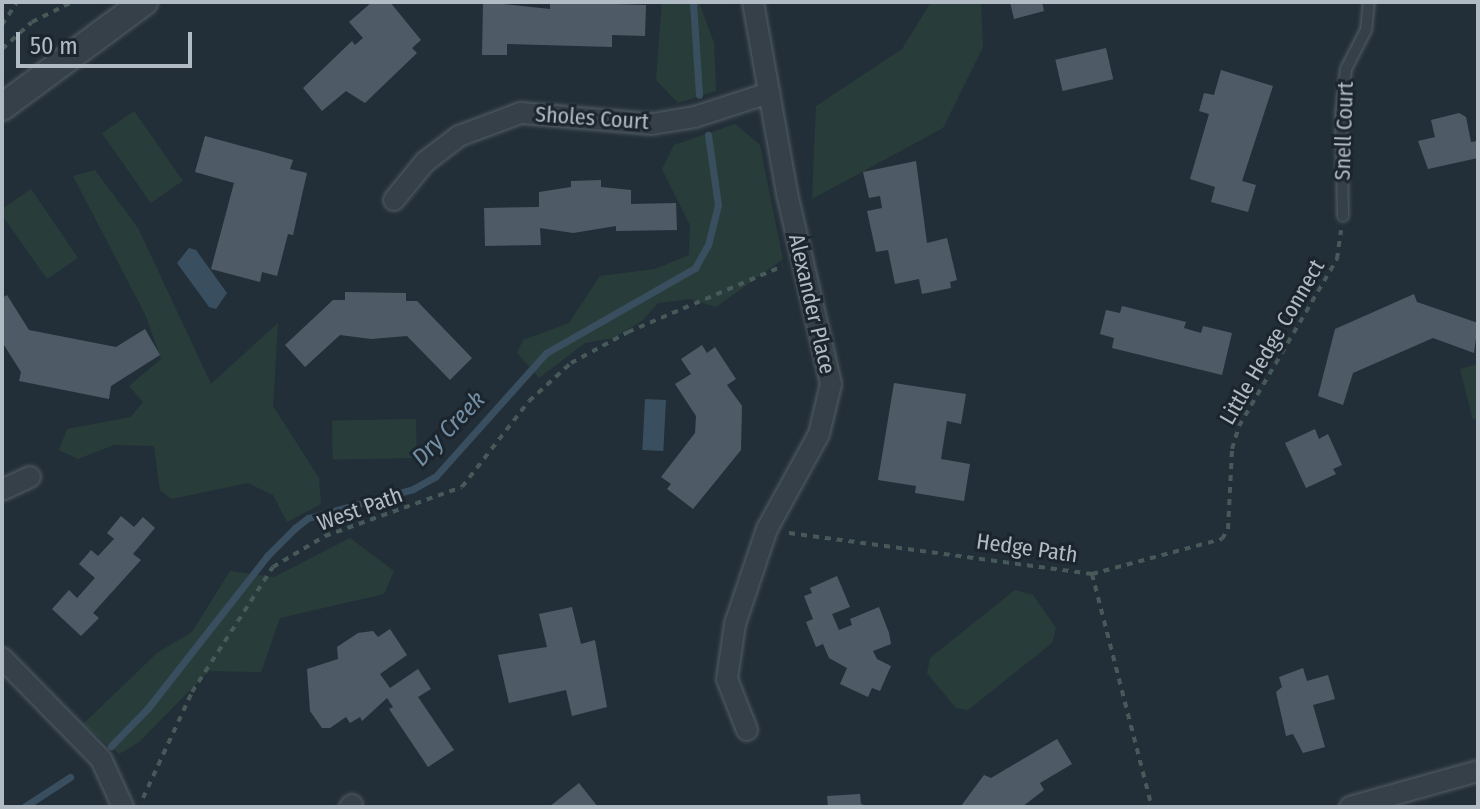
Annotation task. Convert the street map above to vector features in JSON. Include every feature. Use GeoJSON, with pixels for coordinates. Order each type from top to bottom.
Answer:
{"type":"FeatureCollection","features":[{"type":"Feature","properties":{"kind":"street"},"geometry":{"type":"LineString","coordinates":[[2,107],[144,2]]}},
{"type":"Feature","properties":{"kind":"street","name":"Alexander Place"},"geometry":{"type":"LineString","coordinates":[[747,730],[727,679],[735,624],[767,529],[819,434],[831,384],[801,260],[753,2]]}},
{"type":"Feature","properties":{"kind":"street","name":"Sholes Court"},"geometry":{"type":"LineString","coordinates":[[394,200],[425,162],[459,136],[521,113],[652,124],[695,117],[769,93]]}},
{"type":"Feature","properties":{"kind":"street"},"geometry":{"type":"LineString","coordinates":[[2,490],[30,477]]}},
{"type":"Feature","properties":{"kind":"street"},"geometry":{"type":"LineString","coordinates":[[2,658],[101,759],[123,807]]}},
{"type":"Feature","properties":{"kind":"street"},"geometry":{"type":"LineString","coordinates":[[1350,807],[1478,771]]}},
{"type":"Feature","properties":{"kind":"lane","name":"Snell Court"},"geometry":{"type":"LineString","coordinates":[[1343,216],[1344,84],[1366,30],[1369,2]]}},
{"type":"Feature","properties":{"kind":"path"},"geometry":{"type":"LineString","coordinates":[[2,25],[17,2]]}},
{"type":"Feature","properties":{"kind":"path"},"geometry":{"type":"LineString","coordinates":[[2,49],[32,22],[72,2]]}},
{"type":"Feature","properties":{"kind":"path","name":"Little Hedge Connect"},"geometry":{"type":"LineString","coordinates":[[1092,574],[1222,539],[1228,529],[1232,449],[1239,426],[1337,259],[1343,216]]}},
{"type":"Feature","properties":{"kind":"path","name":"West Path"},"geometry":{"type":"LineString","coordinates":[[139,807],[192,692],[273,567],[325,536],[462,487],[529,401],[571,363],[628,332],[801,260]]}},
{"type":"Feature","properties":{"kind":"path","name":"Hedge Path"},"geometry":{"type":"LineString","coordinates":[[767,529],[1092,574],[1152,807]]}},
{"type":"Feature","properties":{"kind":"green space"},"geometry":{"type":"Polygon","coordinates":[[[662,2],[699,2],[714,43],[716,91],[678,103],[656,80],[662,2]]]}},
{"type":"Feature","properties":{"kind":"green space"},"geometry":{"type":"Polygon","coordinates":[[[931,2],[981,2],[983,47],[943,128],[812,199],[816,106],[902,49],[931,2]]]}},
{"type":"Feature","properties":{"kind":"green space"},"geometry":{"type":"Polygon","coordinates":[[[134,111],[183,181],[151,203],[102,133],[134,111]]]}},
{"type":"Feature","properties":{"kind":"green space"},"geometry":{"type":"Polygon","coordinates":[[[735,124],[760,145],[783,259],[716,307],[690,299],[658,303],[642,321],[613,338],[585,343],[539,378],[517,353],[523,340],[569,323],[600,276],[655,269],[689,255],[690,225],[662,169],[674,145],[735,124]]]}},
{"type":"Feature","properties":{"kind":"green space"},"geometry":{"type":"Polygon","coordinates":[[[95,170],[138,228],[211,384],[278,323],[273,406],[319,478],[321,504],[287,522],[273,495],[248,483],[171,499],[160,490],[154,446],[114,445],[78,459],[59,450],[67,429],[131,417],[143,402],[129,386],[161,359],[146,316],[73,176],[95,170]]]}},
{"type":"Feature","properties":{"kind":"green space"},"geometry":{"type":"Polygon","coordinates":[[[31,189],[78,258],[47,279],[2,215],[2,209],[31,189]]]}},
{"type":"Feature","properties":{"kind":"green space"},"geometry":{"type":"Polygon","coordinates":[[[1478,364],[1478,418],[1473,420],[1460,369],[1478,364]]]}},
{"type":"Feature","properties":{"kind":"green space"},"geometry":{"type":"Polygon","coordinates":[[[416,419],[417,458],[333,459],[332,420],[416,419]]]}},
{"type":"Feature","properties":{"kind":"green space"},"geometry":{"type":"Polygon","coordinates":[[[350,538],[394,571],[384,594],[280,618],[261,672],[209,671],[139,742],[119,754],[83,724],[157,653],[192,632],[230,571],[274,577],[350,538]]]}},
{"type":"Feature","properties":{"kind":"green space"},"geometry":{"type":"Polygon","coordinates":[[[1015,590],[1033,595],[1056,628],[1052,643],[968,710],[956,708],[927,673],[930,658],[1015,590]]]}},
{"type":"Feature","properties":{"kind":"water"},"geometry":{"type":"Polygon","coordinates":[[[189,248],[196,250],[227,293],[216,309],[209,307],[177,263],[189,248]]]}},
{"type":"Feature","properties":{"kind":"water"},"geometry":{"type":"Polygon","coordinates":[[[645,399],[666,400],[663,451],[642,450],[645,399]]]}},
{"type":"Feature","properties":{"kind":"building"},"geometry":{"type":"Polygon","coordinates":[[[372,2],[390,2],[421,40],[412,48],[417,53],[365,103],[346,91],[322,111],[303,88],[352,41],[355,45],[363,38],[349,22],[372,2]]]}},
{"type":"Feature","properties":{"kind":"building"},"geometry":{"type":"Polygon","coordinates":[[[483,2],[550,9],[550,2],[646,5],[645,36],[612,35],[612,47],[507,44],[507,55],[482,55],[483,2]]]}},
{"type":"Feature","properties":{"kind":"building"},"geometry":{"type":"Polygon","coordinates":[[[1010,2],[1042,2],[1044,11],[1014,19],[1010,2]]]}},
{"type":"Feature","properties":{"kind":"building"},"geometry":{"type":"Polygon","coordinates":[[[1106,48],[1113,79],[1063,91],[1055,60],[1106,48]]]}},
{"type":"Feature","properties":{"kind":"building"},"geometry":{"type":"Polygon","coordinates":[[[1221,70],[1273,86],[1242,181],[1256,185],[1248,212],[1211,202],[1215,187],[1190,179],[1209,114],[1199,111],[1204,93],[1214,95],[1221,70]]]}},
{"type":"Feature","properties":{"kind":"building"},"geometry":{"type":"Polygon","coordinates":[[[1459,113],[1466,117],[1471,142],[1477,141],[1478,158],[1428,169],[1418,141],[1435,137],[1431,120],[1459,113]]]}},
{"type":"Feature","properties":{"kind":"building"},"geometry":{"type":"Polygon","coordinates":[[[205,136],[293,160],[290,169],[307,173],[293,235],[288,234],[277,276],[262,272],[260,282],[211,269],[234,183],[195,172],[205,136]]]}},
{"type":"Feature","properties":{"kind":"building"},"geometry":{"type":"Polygon","coordinates":[[[916,161],[927,243],[947,238],[957,280],[950,282],[951,288],[922,294],[919,279],[895,284],[888,250],[876,252],[867,211],[882,208],[880,196],[869,198],[863,172],[916,161]]]}},
{"type":"Feature","properties":{"kind":"building"},"geometry":{"type":"Polygon","coordinates":[[[601,180],[601,187],[631,190],[631,204],[676,203],[677,230],[616,231],[616,226],[573,233],[540,228],[541,245],[485,246],[484,208],[539,207],[539,192],[571,187],[571,181],[601,180]]]}},
{"type":"Feature","properties":{"kind":"building"},"geometry":{"type":"Polygon","coordinates":[[[345,292],[406,293],[406,301],[417,301],[472,358],[450,380],[407,336],[371,339],[340,335],[305,367],[285,345],[333,300],[345,300],[345,292]]]}},
{"type":"Feature","properties":{"kind":"building"},"geometry":{"type":"Polygon","coordinates":[[[1414,294],[1417,302],[1478,323],[1474,353],[1433,338],[1353,373],[1343,405],[1318,396],[1335,329],[1414,294]]]}},
{"type":"Feature","properties":{"kind":"building"},"geometry":{"type":"Polygon","coordinates":[[[7,295],[29,330],[116,347],[145,329],[160,355],[111,386],[109,399],[19,381],[21,372],[2,342],[2,298],[7,295]]]}},
{"type":"Feature","properties":{"kind":"building"},"geometry":{"type":"Polygon","coordinates":[[[1122,306],[1186,322],[1184,328],[1201,333],[1203,326],[1232,333],[1222,375],[1112,348],[1114,338],[1100,334],[1106,310],[1120,313],[1122,306]]]}},
{"type":"Feature","properties":{"kind":"building"},"geometry":{"type":"Polygon","coordinates":[[[702,345],[707,353],[715,347],[736,379],[727,385],[742,406],[741,450],[693,509],[667,489],[671,484],[661,477],[695,433],[696,416],[675,384],[691,374],[681,359],[702,345]]]}},
{"type":"Feature","properties":{"kind":"building"},"geometry":{"type":"Polygon","coordinates":[[[894,383],[966,394],[961,424],[947,421],[941,459],[970,464],[964,501],[915,493],[916,486],[878,480],[894,383]]]}},
{"type":"Feature","properties":{"kind":"building"},"geometry":{"type":"Polygon","coordinates":[[[1315,429],[1319,439],[1328,434],[1342,465],[1333,469],[1336,474],[1306,488],[1285,443],[1315,429]]]}},
{"type":"Feature","properties":{"kind":"building"},"geometry":{"type":"Polygon","coordinates":[[[121,516],[134,527],[143,517],[155,528],[133,554],[141,560],[93,613],[99,618],[81,636],[52,609],[69,590],[77,598],[95,578],[79,564],[91,550],[98,556],[114,539],[107,533],[121,516]]]}},
{"type":"Feature","properties":{"kind":"building"},"geometry":{"type":"Polygon","coordinates":[[[837,576],[850,607],[832,614],[839,630],[852,625],[850,619],[879,607],[889,633],[891,644],[873,651],[877,659],[891,666],[880,691],[872,688],[868,697],[840,684],[847,668],[829,658],[823,644],[816,647],[806,622],[813,619],[804,596],[812,593],[810,588],[837,576]]]}},
{"type":"Feature","properties":{"kind":"building"},"geometry":{"type":"Polygon","coordinates":[[[572,607],[581,644],[595,640],[607,707],[572,716],[566,690],[509,703],[498,655],[547,647],[539,614],[572,607]]]}},
{"type":"Feature","properties":{"kind":"building"},"geometry":{"type":"Polygon","coordinates":[[[390,629],[407,655],[380,674],[390,688],[418,669],[431,689],[418,697],[454,750],[428,767],[389,709],[393,707],[387,698],[362,721],[360,717],[350,723],[346,717],[330,728],[322,728],[310,711],[307,669],[338,659],[337,647],[358,633],[373,631],[378,637],[390,629]]]}},
{"type":"Feature","properties":{"kind":"building"},"geometry":{"type":"Polygon","coordinates":[[[1303,668],[1307,681],[1328,675],[1335,699],[1313,705],[1325,747],[1303,753],[1293,734],[1286,736],[1276,692],[1282,687],[1279,677],[1303,668]]]}},
{"type":"Feature","properties":{"kind":"building"},"geometry":{"type":"Polygon","coordinates":[[[1057,739],[1072,764],[1040,783],[1044,790],[1022,807],[961,806],[984,775],[991,778],[1057,739]]]}},
{"type":"Feature","properties":{"kind":"building"},"geometry":{"type":"Polygon","coordinates":[[[579,783],[598,807],[549,807],[579,783]]]}},
{"type":"Feature","properties":{"kind":"building"},"geometry":{"type":"Polygon","coordinates":[[[860,794],[861,804],[870,807],[828,807],[827,796],[860,794]]]}},
{"type":"Feature","properties":{"kind":"waterway","name":"Dry Creek"},"geometry":{"type":"LineString","coordinates":[[693,2],[699,95]]}},
{"type":"Feature","properties":{"kind":"waterway","name":"Dry Creek"},"geometry":{"type":"LineString","coordinates":[[111,746],[148,708],[267,556],[295,528],[308,518],[413,489],[436,476],[546,353],[695,268],[708,245],[718,205],[708,135]]}},
{"type":"Feature","properties":{"kind":"waterway","name":"Dry Creek"},"geometry":{"type":"LineString","coordinates":[[24,807],[70,777]]}}]}
